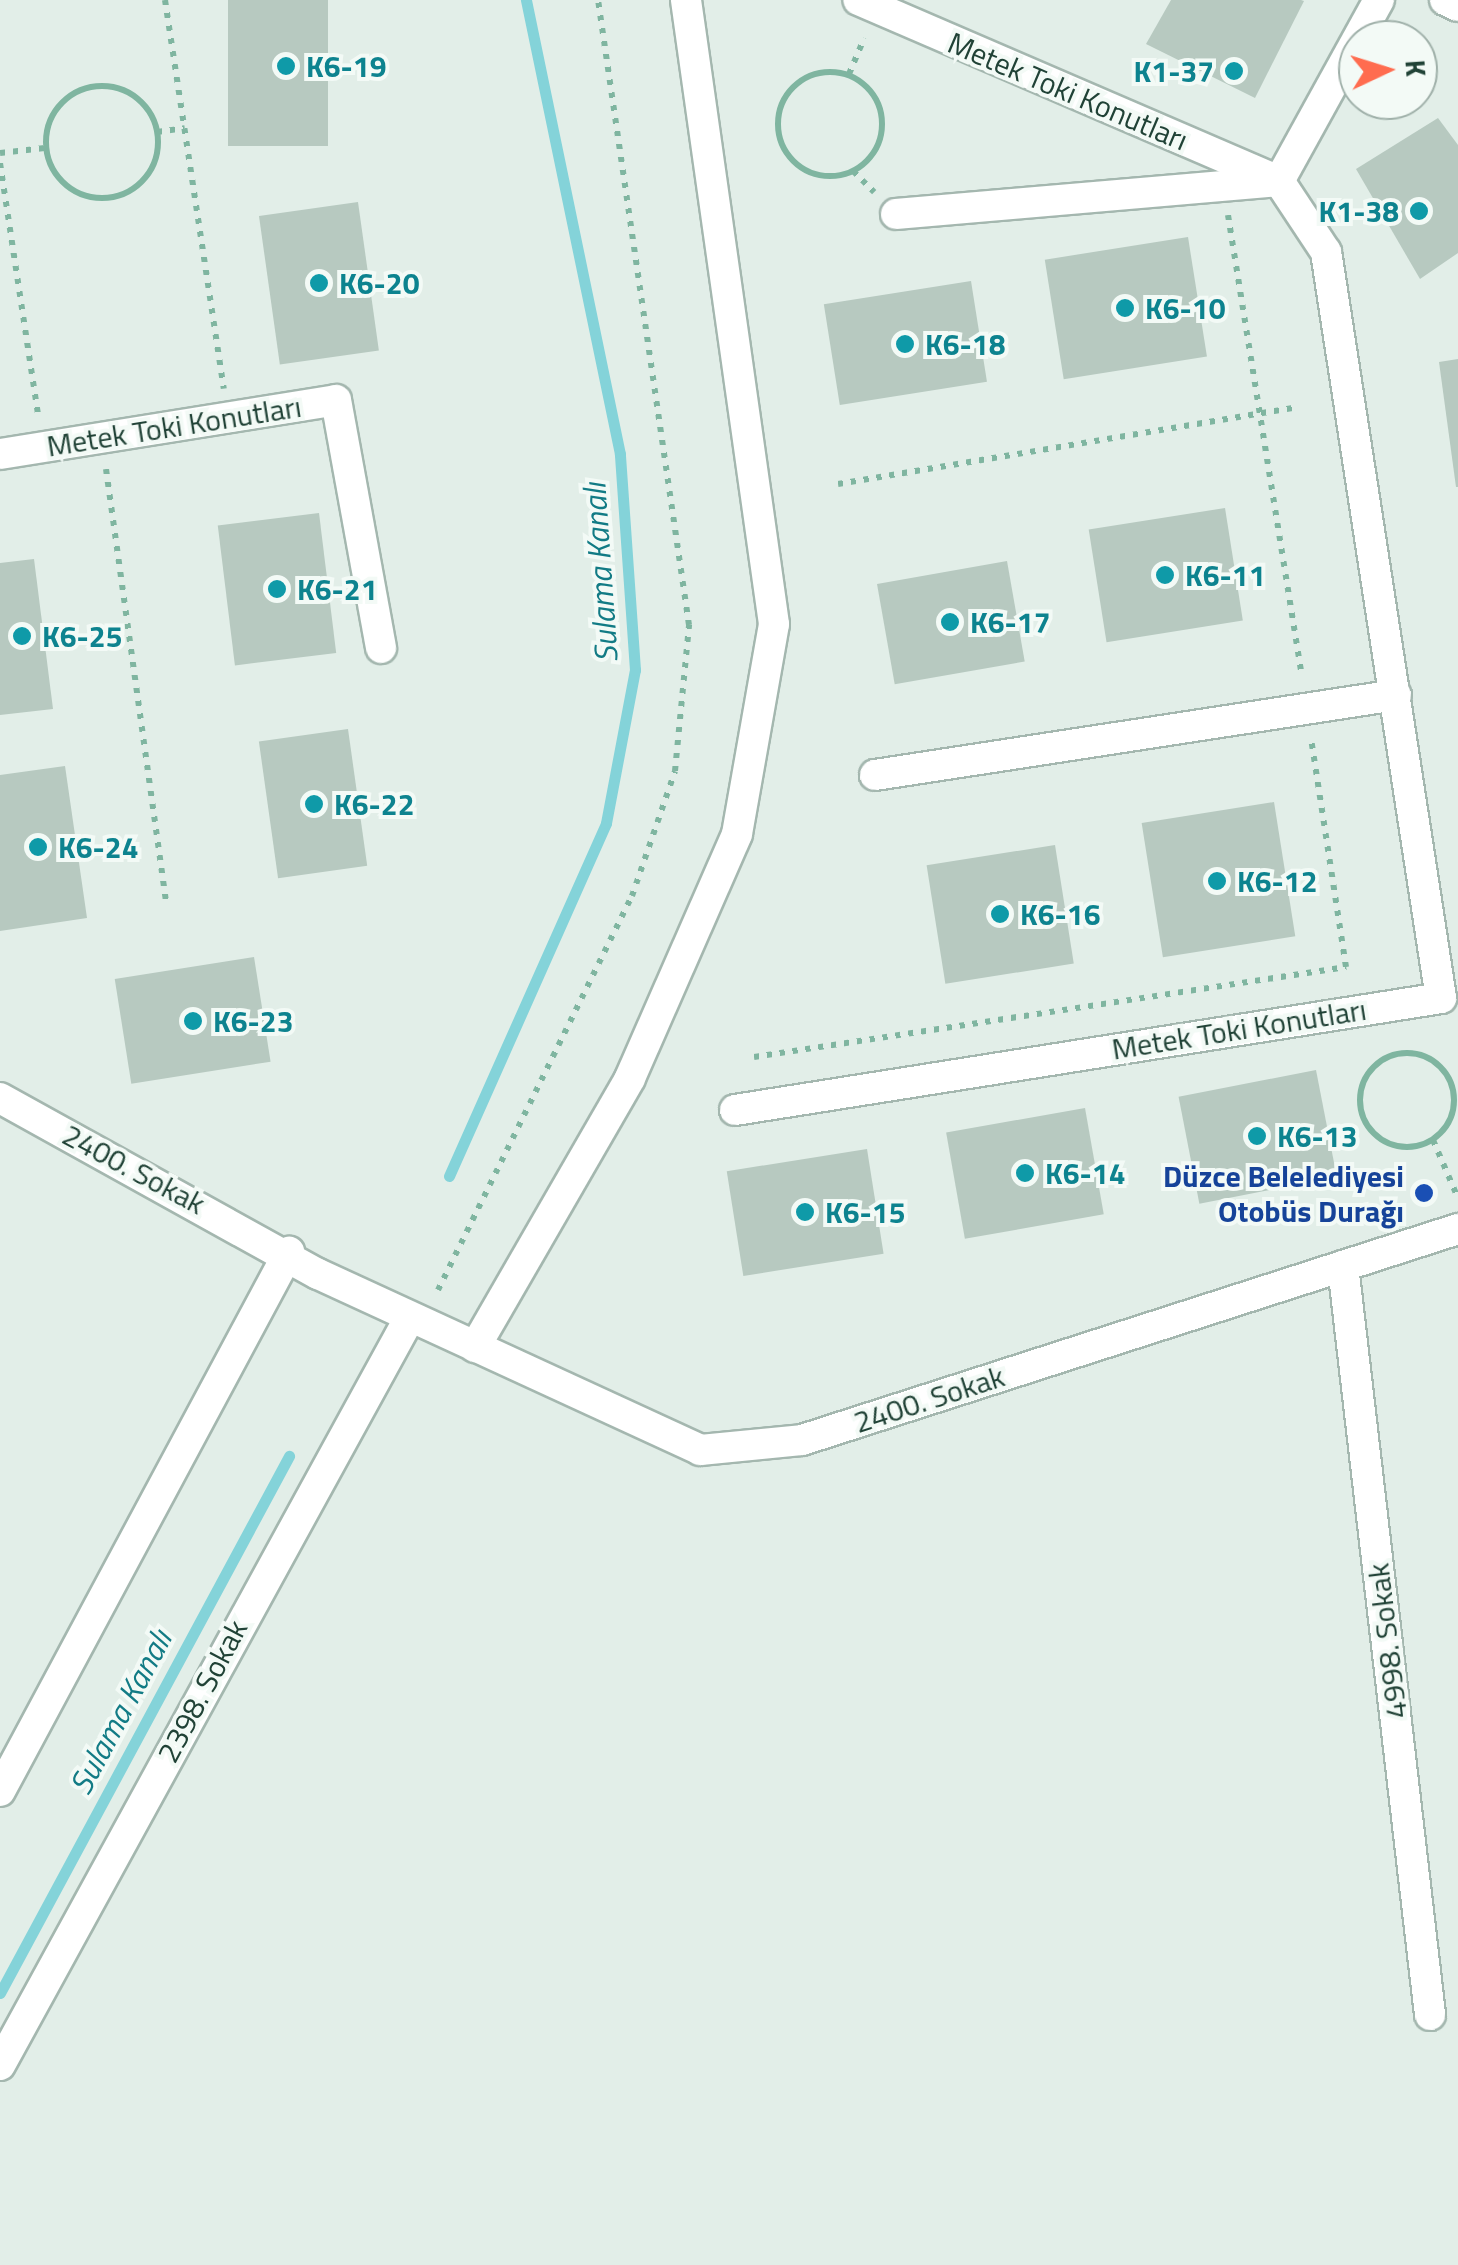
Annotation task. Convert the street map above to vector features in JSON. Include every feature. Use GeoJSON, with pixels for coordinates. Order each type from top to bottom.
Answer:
{"type":"FeatureCollection","features":[{"type":"Feature","properties":{"kind":"street"},"geometry":{"type":"LineString","coordinates":[[475,1347],[630,1078],[737,834],[774,624],[686,0]]}},
{"type":"Feature","properties":{"kind":"street","name":"Metek Toki Konutları"},"geometry":{"type":"LineString","coordinates":[[735,1110],[1440,998],[1326,252],[1280,181],[858,0]]}},
{"type":"Feature","properties":{"kind":"street"},"geometry":{"type":"LineString","coordinates":[[1280,181],[1379,0]]}},
{"type":"Feature","properties":{"kind":"street"},"geometry":{"type":"LineString","coordinates":[[1444,0],[1458,6]]}},
{"type":"Feature","properties":{"kind":"street","name":"Metek Toki Konutları"},"geometry":{"type":"LineString","coordinates":[[896,214],[1280,181]]}},
{"type":"Feature","properties":{"kind":"street","name":"Metek Toki Konutları"},"geometry":{"type":"LineString","coordinates":[[0,454],[336,400],[381,648]]}},
{"type":"Feature","properties":{"kind":"street"},"geometry":{"type":"LineString","coordinates":[[875,774],[1396,695]]}},
{"type":"Feature","properties":{"kind":"street","name":"2400. Sokak"},"geometry":{"type":"LineString","coordinates":[[0,1098],[290,1252],[318,1274],[408,1319],[700,1450],[802,1440],[1458,1229]]}},
{"type":"Feature","properties":{"kind":"street"},"geometry":{"type":"LineString","coordinates":[[0,1791],[290,1252]]}},
{"type":"Feature","properties":{"kind":"street","name":"4998. Sokak"},"geometry":{"type":"LineString","coordinates":[[1343,1266],[1430,2016]]}},
{"type":"Feature","properties":{"kind":"street","name":"2398. Sokak"},"geometry":{"type":"LineString","coordinates":[[0,2066],[408,1319]]}},
{"type":"Feature","properties":{"kind":"path"},"geometry":{"type":"LineString","coordinates":[[165,0],[228,418]]}},
{"type":"Feature","properties":{"kind":"path"},"geometry":{"type":"LineString","coordinates":[[438,1290],[632,896],[675,771],[689,625],[598,0]]}},
{"type":"Feature","properties":{"kind":"path"},"geometry":{"type":"LineString","coordinates":[[832,71],[864,83],[882,112],[878,146],[868,161],[836,176],[802,169],[780,142],[780,107],[800,80],[815,73],[832,71]]}},
{"type":"Feature","properties":{"kind":"path"},"geometry":{"type":"LineString","coordinates":[[102,85],[138,99],[157,132],[158,150],[142,182],[109,198],[74,192],[50,165],[45,148],[54,112],[67,97],[102,85]]}},
{"type":"Feature","properties":{"kind":"path"},"geometry":{"type":"LineString","coordinates":[[157,132],[184,128]]}},
{"type":"Feature","properties":{"kind":"path"},"geometry":{"type":"LineString","coordinates":[[0,153],[45,148]]}},
{"type":"Feature","properties":{"kind":"path"},"geometry":{"type":"LineString","coordinates":[[0,164],[44,447]]}},
{"type":"Feature","properties":{"kind":"path"},"geometry":{"type":"LineString","coordinates":[[754,1057],[1346,968],[1262,413],[1226,204]]}},
{"type":"Feature","properties":{"kind":"path"},"geometry":{"type":"LineString","coordinates":[[838,484],[1296,407]]}},
{"type":"Feature","properties":{"kind":"path"},"geometry":{"type":"LineString","coordinates":[[102,438],[166,902]]}},
{"type":"Feature","properties":{"kind":"path"},"geometry":{"type":"LineString","coordinates":[[1414,1053],[1430,1058],[1451,1082],[1452,1114],[1433,1140],[1390,1144],[1367,1125],[1363,1082],[1382,1059],[1414,1053]]}},
{"type":"Feature","properties":{"kind":"path"},"geometry":{"type":"LineString","coordinates":[[1433,1140],[1458,1198]]}},
{"type":"Feature","properties":{"kind":"building","name":"K6-19"},"geometry":{"type":"Polygon","coordinates":[[[228,0],[328,0],[328,146],[228,146],[228,0]]]}},
{"type":"Feature","properties":{"kind":"building","name":"K1-37"},"geometry":{"type":"Polygon","coordinates":[[[1171,0],[1304,1],[1255,98],[1146,44],[1171,0]]]}},
{"type":"Feature","properties":{"kind":"building","name":"K1-38"},"geometry":{"type":"Polygon","coordinates":[[[1438,118],[1458,145],[1458,253],[1420,279],[1356,169],[1438,118]]]}},
{"type":"Feature","properties":{"kind":"building","name":"K6-20"},"geometry":{"type":"Polygon","coordinates":[[[358,202],[379,351],[280,364],[259,216],[358,202]]]}},
{"type":"Feature","properties":{"kind":"building","name":"K6-10"},"geometry":{"type":"Polygon","coordinates":[[[1188,237],[1207,357],[1064,379],[1045,260],[1188,237]]]}},
{"type":"Feature","properties":{"kind":"building","name":"K6-18"},"geometry":{"type":"Polygon","coordinates":[[[971,281],[987,382],[840,405],[824,304],[971,281]]]}},
{"type":"Feature","properties":{"kind":"building"},"geometry":{"type":"Polygon","coordinates":[[[1458,359],[1458,487],[1456,487],[1439,362],[1458,359]]]}},
{"type":"Feature","properties":{"kind":"building","name":"K6-11"},"geometry":{"type":"Polygon","coordinates":[[[1225,508],[1243,621],[1107,642],[1089,530],[1225,508]]]}},
{"type":"Feature","properties":{"kind":"building","name":"K6-21"},"geometry":{"type":"Polygon","coordinates":[[[319,513],[336,653],[235,665],[218,525],[319,513]]]}},
{"type":"Feature","properties":{"kind":"building","name":"K6-25"},"geometry":{"type":"Polygon","coordinates":[[[34,559],[53,709],[0,715],[0,563],[34,559]]]}},
{"type":"Feature","properties":{"kind":"building","name":"K6-17"},"geometry":{"type":"Polygon","coordinates":[[[1007,561],[1025,661],[895,684],[877,584],[1007,561]]]}},
{"type":"Feature","properties":{"kind":"building","name":"K6-22"},"geometry":{"type":"Polygon","coordinates":[[[348,729],[367,866],[278,878],[259,742],[348,729]]]}},
{"type":"Feature","properties":{"kind":"building","name":"K6-24"},"geometry":{"type":"Polygon","coordinates":[[[65,766],[87,918],[0,931],[0,775],[65,766]]]}},
{"type":"Feature","properties":{"kind":"building","name":"K6-12"},"geometry":{"type":"Polygon","coordinates":[[[1274,802],[1295,936],[1163,957],[1142,823],[1274,802]]]}},
{"type":"Feature","properties":{"kind":"building","name":"K6-16"},"geometry":{"type":"Polygon","coordinates":[[[1055,845],[1074,964],[945,984],[927,865],[1055,845]]]}},
{"type":"Feature","properties":{"kind":"building","name":"K6-23"},"geometry":{"type":"Polygon","coordinates":[[[254,957],[271,1062],[131,1084],[115,979],[254,957]]]}},
{"type":"Feature","properties":{"kind":"building","name":"K6-13"},"geometry":{"type":"Polygon","coordinates":[[[1316,1070],[1337,1177],[1199,1204],[1179,1097],[1316,1070]]]}},
{"type":"Feature","properties":{"kind":"building","name":"K6-14"},"geometry":{"type":"Polygon","coordinates":[[[1085,1108],[1104,1214],[965,1239],[946,1132],[1085,1108]]]}},
{"type":"Feature","properties":{"kind":"building","name":"K6-15"},"geometry":{"type":"Polygon","coordinates":[[[867,1149],[884,1254],[743,1276],[727,1171],[867,1149]]]}},
{"type":"Feature","properties":{"kind":"waterway","name":"Sulama Kanalı"},"geometry":{"type":"LineString","coordinates":[[449,1176],[606,823],[635,670],[620,454],[526,0]]}},
{"type":"Feature","properties":{"kind":"waterway","name":"Sulama Kanalı"},"geometry":{"type":"LineString","coordinates":[[0,1993],[289,1456]]}},
{"type":"Feature","properties":{"kind":"place","name":"K6-19"},"geometry":{"type":"Point","coordinates":[286,66]}},
{"type":"Feature","properties":{"kind":"place","name":"K1-37"},"geometry":{"type":"Point","coordinates":[1234,71]}},
{"type":"Feature","properties":{"kind":"place","name":"K1-38"},"geometry":{"type":"Point","coordinates":[1419,211]}},
{"type":"Feature","properties":{"kind":"place","name":"K6-20"},"geometry":{"type":"Point","coordinates":[319,283]}},
{"type":"Feature","properties":{"kind":"place","name":"K6-10"},"geometry":{"type":"Point","coordinates":[1125,308]}},
{"type":"Feature","properties":{"kind":"place","name":"K6-18"},"geometry":{"type":"Point","coordinates":[905,344]}},
{"type":"Feature","properties":{"kind":"place","name":"K6-11"},"geometry":{"type":"Point","coordinates":[1165,575]}},
{"type":"Feature","properties":{"kind":"place","name":"K6-21"},"geometry":{"type":"Point","coordinates":[277,589]}},
{"type":"Feature","properties":{"kind":"place","name":"K6-17"},"geometry":{"type":"Point","coordinates":[950,622]}},
{"type":"Feature","properties":{"kind":"place","name":"K6-25"},"geometry":{"type":"Point","coordinates":[22,636]}},
{"type":"Feature","properties":{"kind":"place","name":"K6-22"},"geometry":{"type":"Point","coordinates":[314,804]}},
{"type":"Feature","properties":{"kind":"place","name":"K6-24"},"geometry":{"type":"Point","coordinates":[38,847]}},
{"type":"Feature","properties":{"kind":"place","name":"K6-12"},"geometry":{"type":"Point","coordinates":[1217,881]}},
{"type":"Feature","properties":{"kind":"place","name":"K6-16"},"geometry":{"type":"Point","coordinates":[1000,914]}},
{"type":"Feature","properties":{"kind":"place","name":"K6-23"},"geometry":{"type":"Point","coordinates":[193,1021]}},
{"type":"Feature","properties":{"kind":"place","name":"K6-13"},"geometry":{"type":"Point","coordinates":[1257,1136]}},
{"type":"Feature","properties":{"kind":"place","name":"K6-14"},"geometry":{"type":"Point","coordinates":[1025,1173]}},
{"type":"Feature","properties":{"kind":"place","name":"Düzce Belelediyesi Otobüs Durağı"},"geometry":{"type":"Point","coordinates":[1424,1193]}},
{"type":"Feature","properties":{"kind":"place","name":"K6-15"},"geometry":{"type":"Point","coordinates":[805,1212]}}]}
